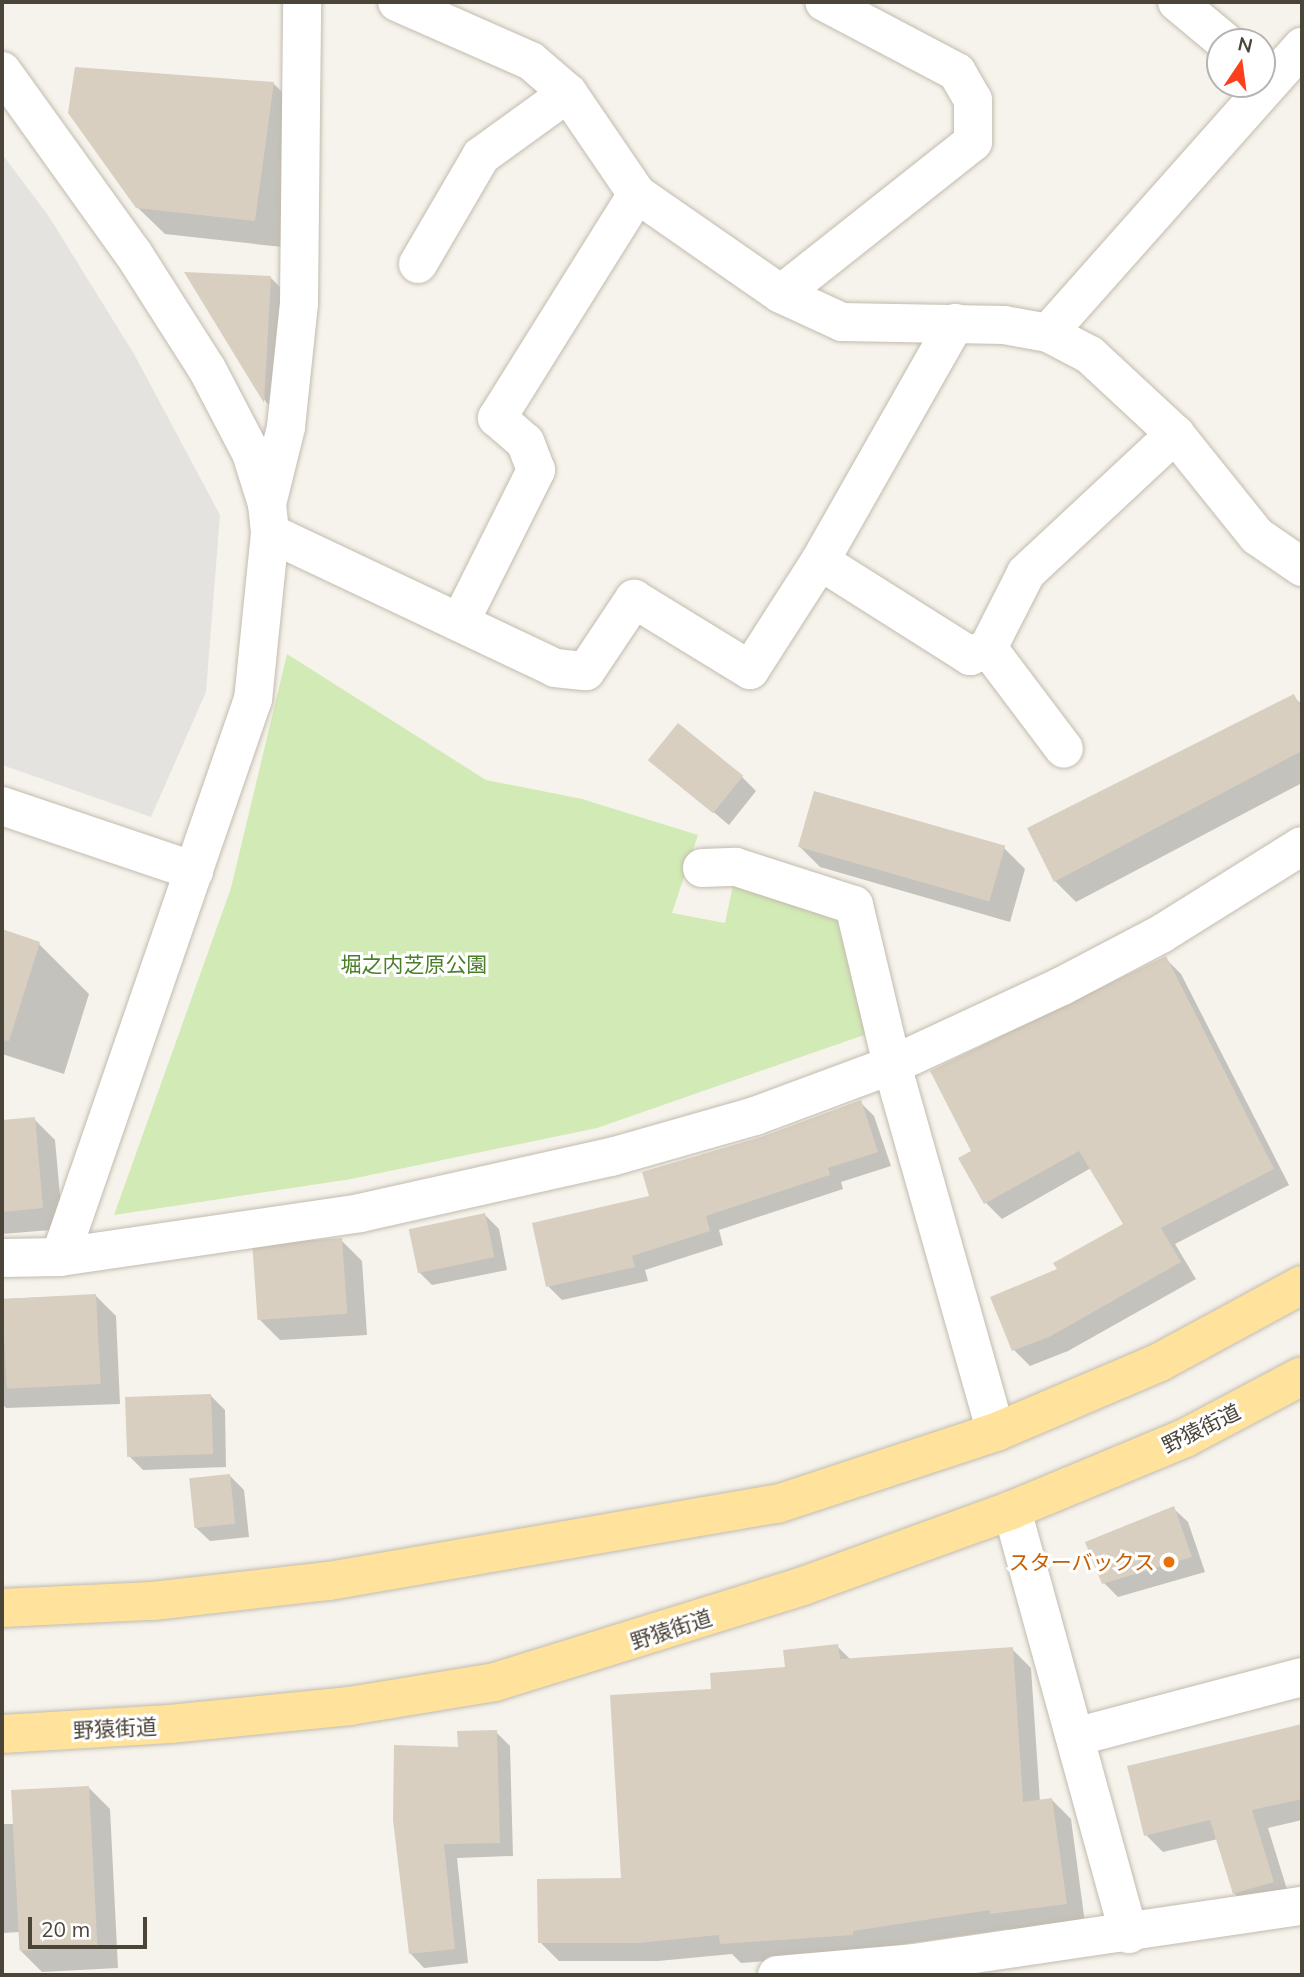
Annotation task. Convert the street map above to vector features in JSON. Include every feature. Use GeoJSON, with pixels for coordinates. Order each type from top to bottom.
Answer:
{"type":"FeatureCollection","features":[{"type":"Feature","properties":{"kind":"main road"},"geometry":{"type":"LineString","coordinates":[[2,1608],[153,1601],[329,1581],[764,1506],[996,1432],[1160,1362],[1302,1284]]}},
{"type":"Feature","properties":{"kind":"main road","name":"野猿街道"},"geometry":{"type":"LineString","coordinates":[[2,1734],[350,1706],[495,1682],[803,1586],[1013,1510],[1185,1438],[1302,1376]]}},
{"type":"Feature","properties":{"kind":"street"},"geometry":{"type":"LineString","coordinates":[[60,1257],[253,699],[269,518],[286,427],[299,303],[302,2]]}},
{"type":"Feature","properties":{"kind":"street"},"geometry":{"type":"LineString","coordinates":[[397,2],[531,61],[568,93],[637,194],[781,294],[842,322],[1004,325],[1048,333],[1090,355],[1175,433],[1257,536],[1302,567]]}},
{"type":"Feature","properties":{"kind":"street"},"geometry":{"type":"LineString","coordinates":[[781,294],[973,142],[973,100],[957,72],[824,2]]}},
{"type":"Feature","properties":{"kind":"street"},"geometry":{"type":"LineString","coordinates":[[1177,2],[1208,28]]}},
{"type":"Feature","properties":{"kind":"street"},"geometry":{"type":"LineString","coordinates":[[1276,69],[1302,47]]}},
{"type":"Feature","properties":{"kind":"street"},"geometry":{"type":"LineString","coordinates":[[2,71],[173,312],[251,453],[269,518],[460,622],[555,668],[586,671],[634,599],[750,670],[820,561],[955,323]]}},
{"type":"Feature","properties":{"kind":"street"},"geometry":{"type":"LineString","coordinates":[[418,264],[481,156],[568,93]]}},
{"type":"Feature","properties":{"kind":"street"},"geometry":{"type":"LineString","coordinates":[[1048,333],[1249,98]]}},
{"type":"Feature","properties":{"kind":"street"},"geometry":{"type":"LineString","coordinates":[[460,622],[536,470],[525,442],[498,418],[637,194]]}},
{"type":"Feature","properties":{"kind":"street"},"geometry":{"type":"LineString","coordinates":[[820,561],[970,656],[988,648],[1026,573],[1175,433]]}},
{"type":"Feature","properties":{"kind":"street"},"geometry":{"type":"LineString","coordinates":[[988,648],[1064,749]]}},
{"type":"Feature","properties":{"kind":"street"},"geometry":{"type":"LineString","coordinates":[[2,806],[194,870]]}},
{"type":"Feature","properties":{"kind":"street"},"geometry":{"type":"LineString","coordinates":[[2,1258],[60,1257],[360,1213],[611,1157],[755,1116],[892,1065],[1062,986],[1161,934],[1302,846]]}},
{"type":"Feature","properties":{"kind":"street"},"geometry":{"type":"LineString","coordinates":[[702,868],[736,867],[854,905],[892,1065],[996,1432]]}},
{"type":"Feature","properties":{"kind":"street"},"geometry":{"type":"LineString","coordinates":[[1013,1510],[1129,1934]]}},
{"type":"Feature","properties":{"kind":"street"},"geometry":{"type":"LineString","coordinates":[[1075,1737],[1302,1677]]}},
{"type":"Feature","properties":{"kind":"street"},"geometry":{"type":"LineString","coordinates":[[777,1975],[914,1964],[1129,1934],[1302,1906]]}},
{"type":"Feature","properties":{"kind":"green space","name":"堀之内芝原公園"},"geometry":{"type":"Polygon","coordinates":[[[287,654],[486,780],[582,799],[698,835],[672,913],[725,923],[733,885],[837,920],[867,1034],[597,1128],[351,1179],[114,1215],[231,888],[287,654]]]}},
{"type":"Feature","properties":{"kind":"shaded area"},"geometry":{"type":"Polygon","coordinates":[[[2,154],[48,215],[134,354],[220,515],[206,692],[151,817],[2,765],[2,154]]]}},
{"type":"Feature","properties":{"kind":"building"},"geometry":{"type":"Polygon","coordinates":[[[75,67],[274,82],[255,221],[136,208],[68,113],[75,67]]]}},
{"type":"Feature","properties":{"kind":"building"},"geometry":{"type":"Polygon","coordinates":[[[184,272],[271,276],[264,403],[184,272]]]}},
{"type":"Feature","properties":{"kind":"building"},"geometry":{"type":"Polygon","coordinates":[[[1294,694],[1302,710],[1302,751],[1054,882],[1027,828],[1294,694]]]}},
{"type":"Feature","properties":{"kind":"building"},"geometry":{"type":"Polygon","coordinates":[[[678,723],[743,776],[713,813],[648,760],[678,723]]]}},
{"type":"Feature","properties":{"kind":"building"},"geometry":{"type":"Polygon","coordinates":[[[814,791],[1005,846],[989,902],[798,847],[814,791]]]}},
{"type":"Feature","properties":{"kind":"building"},"geometry":{"type":"Polygon","coordinates":[[[2,929],[40,942],[9,1041],[2,1040],[2,929]]]}},
{"type":"Feature","properties":{"kind":"building"},"geometry":{"type":"Polygon","coordinates":[[[1166,956],[1274,1169],[1161,1228],[1181,1262],[1051,1336],[1012,1351],[990,1297],[1057,1269],[1053,1263],[1123,1224],[1079,1151],[984,1204],[958,1158],[971,1151],[930,1071],[1166,956]]]}},
{"type":"Feature","properties":{"kind":"building"},"geometry":{"type":"Polygon","coordinates":[[[861,1100],[878,1152],[828,1168],[830,1175],[706,1216],[710,1231],[632,1256],[635,1267],[546,1287],[532,1223],[649,1196],[642,1172],[761,1137],[861,1100]]]}},
{"type":"Feature","properties":{"kind":"building"},"geometry":{"type":"Polygon","coordinates":[[[35,1117],[43,1208],[2,1212],[2,1120],[35,1117]]]}},
{"type":"Feature","properties":{"kind":"building"},"geometry":{"type":"Polygon","coordinates":[[[485,1213],[494,1257],[418,1273],[409,1229],[485,1213]]]}},
{"type":"Feature","properties":{"kind":"building"},"geometry":{"type":"Polygon","coordinates":[[[342,1238],[347,1314],[258,1320],[252,1244],[342,1238]]]}},
{"type":"Feature","properties":{"kind":"building"},"geometry":{"type":"Polygon","coordinates":[[[96,1294],[101,1384],[7,1389],[2,1299],[96,1294]]]}},
{"type":"Feature","properties":{"kind":"building"},"geometry":{"type":"Polygon","coordinates":[[[211,1394],[213,1454],[127,1457],[125,1397],[211,1394]]]}},
{"type":"Feature","properties":{"kind":"building"},"geometry":{"type":"Polygon","coordinates":[[[230,1474],[235,1524],[194,1528],[189,1478],[230,1474]]]}},
{"type":"Feature","properties":{"kind":"building"},"geometry":{"type":"Polygon","coordinates":[[[1174,1506],[1192,1557],[1102,1584],[1085,1542],[1174,1506]]]}},
{"type":"Feature","properties":{"kind":"building"},"geometry":{"type":"Polygon","coordinates":[[[838,1644],[840,1659],[1013,1647],[1023,1802],[1052,1798],[1067,1904],[990,1914],[990,1910],[853,1931],[853,1935],[720,1944],[719,1935],[638,1943],[538,1943],[537,1879],[621,1878],[610,1695],[711,1689],[710,1673],[785,1667],[783,1650],[838,1644]]]}},
{"type":"Feature","properties":{"kind":"building"},"geometry":{"type":"Polygon","coordinates":[[[1302,1724],[1302,1799],[1252,1810],[1274,1882],[1233,1894],[1210,1820],[1144,1836],[1127,1766],[1302,1724]]]}},
{"type":"Feature","properties":{"kind":"building"},"geometry":{"type":"Polygon","coordinates":[[[497,1730],[500,1843],[444,1844],[455,1949],[409,1954],[393,1820],[394,1745],[458,1747],[457,1731],[497,1730]]]}},
{"type":"Feature","properties":{"kind":"building"},"geometry":{"type":"Polygon","coordinates":[[[89,1786],[97,1947],[20,1951],[11,1790],[89,1786]]]}},
{"type":"Feature","properties":{"kind":"place","name":"スターバックス"},"geometry":{"type":"Point","coordinates":[1169,1562]}}]}
